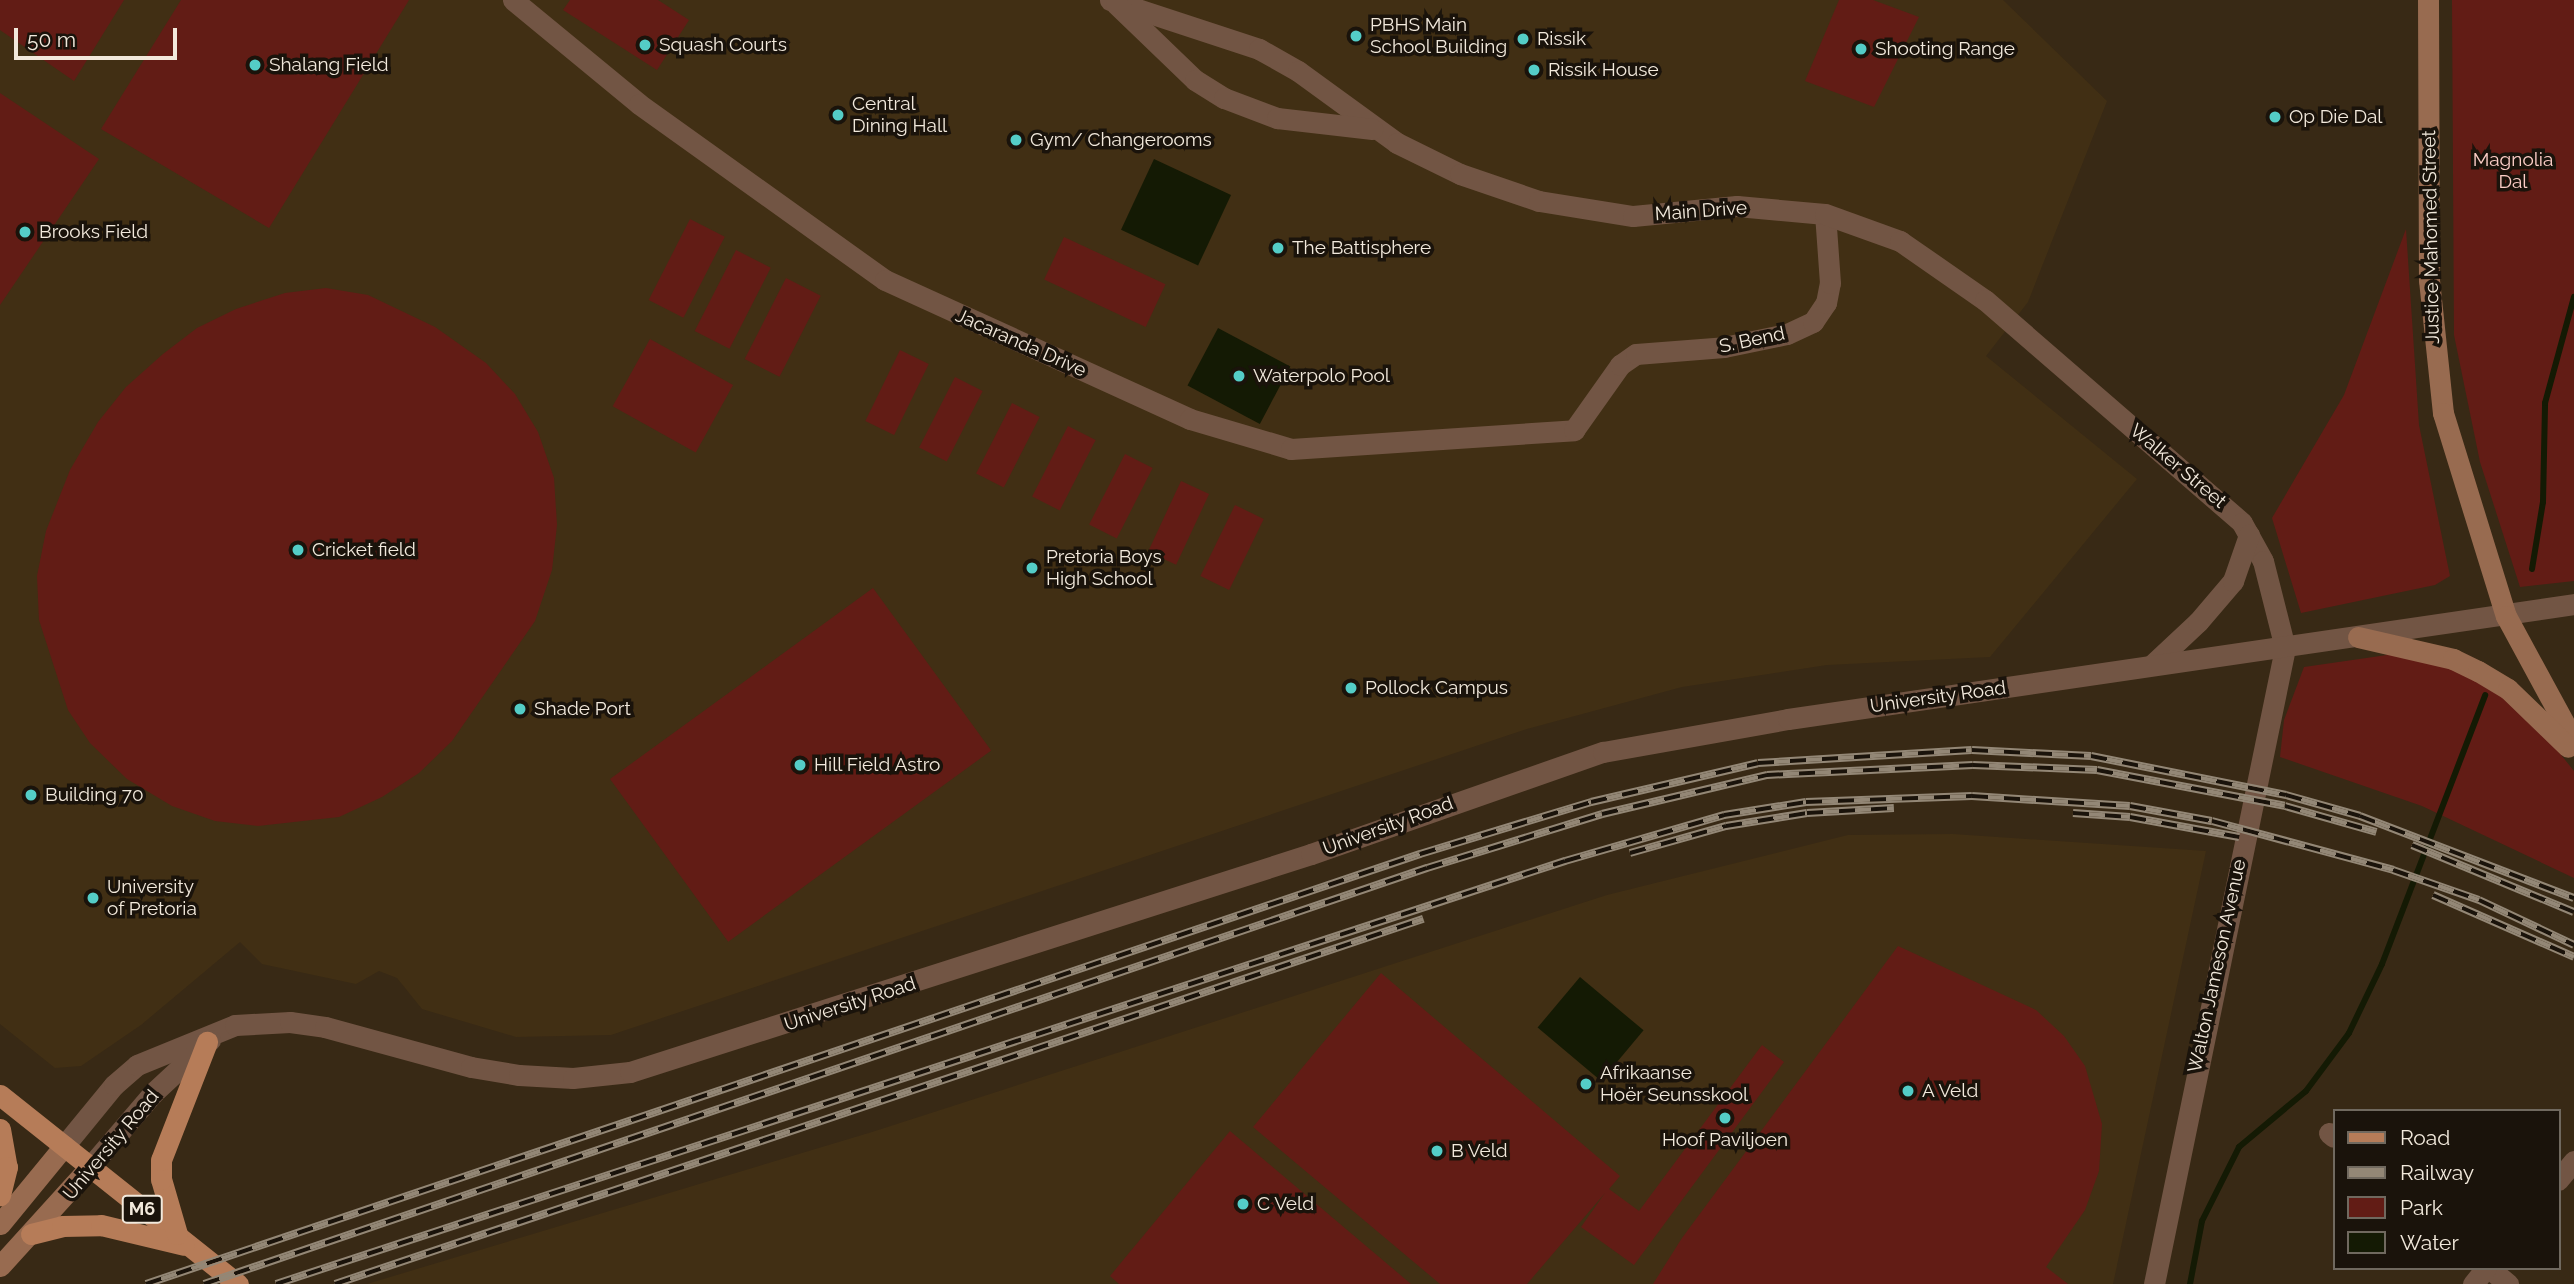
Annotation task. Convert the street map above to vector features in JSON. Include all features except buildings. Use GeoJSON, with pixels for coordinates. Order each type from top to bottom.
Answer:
{"type":"FeatureCollection","features":[{"type":"Feature","properties":{"kind":"main road","name":"Justice Mahomed Street"},"geometry":{"type":"LineString","coordinates":[[2428,0],[2432,339],[2442,413],[2506,615],[2574,741]]}},
{"type":"Feature","properties":{"kind":"main road"},"geometry":{"type":"LineString","coordinates":[[2358,637],[2453,659],[2478,671],[2508,689],[2574,753]]}},
{"type":"Feature","properties":{"kind":"main road"},"geometry":{"type":"LineString","coordinates":[[177,1234],[161,1179],[160,1160],[207,1042]]}},
{"type":"Feature","properties":{"kind":"main road","name":"M6"},"geometry":{"type":"LineString","coordinates":[[0,1095],[238,1284]]}},
{"type":"Feature","properties":{"kind":"main road"},"geometry":{"type":"LineString","coordinates":[[0,1129],[7,1167],[0,1195]]}},
{"type":"Feature","properties":{"kind":"main road","name":"University Road"},"geometry":{"type":"LineString","coordinates":[[0,1224],[64,1146]]}},
{"type":"Feature","properties":{"kind":"main road","name":"University Road"},"geometry":{"type":"LineString","coordinates":[[0,1266],[89,1168]]}},
{"type":"Feature","properties":{"kind":"main road"},"geometry":{"type":"LineString","coordinates":[[31,1234],[62,1226],[101,1225],[196,1249]]}},
{"type":"Feature","properties":{"kind":"street","name":"Jacaranda Drive"},"geometry":{"type":"LineString","coordinates":[[513,0],[639,104],[885,280],[1190,418],[1297,450],[1569,432],[1580,426],[1599,398]]}},
{"type":"Feature","properties":{"kind":"street","name":"Main Drive"},"geometry":{"type":"LineString","coordinates":[[1114,1],[1195,80],[1224,98],[1278,118],[1374,130]]}},
{"type":"Feature","properties":{"kind":"street","name":"Main Drive"},"geometry":{"type":"LineString","coordinates":[[1114,1],[1259,49],[1298,71],[1374,130],[1460,174],[1539,201],[1596,213],[1633,216],[1737,206],[1825,214],[1900,241],[2012,323]]}},
{"type":"Feature","properties":{"kind":"street","name":"S. Bend"},"geometry":{"type":"LineString","coordinates":[[1599,398],[1620,365],[1636,354],[1724,347],[1787,334],[1813,322],[1826,303],[1830,284],[1825,214]]}},
{"type":"Feature","properties":{"kind":"street","name":"Walker Street"},"geometry":{"type":"LineString","coordinates":[[2012,323],[2229,508],[2249,535],[2263,561],[2285,648]]}},
{"type":"Feature","properties":{"kind":"street"},"geometry":{"type":"LineString","coordinates":[[2152,665],[2233,581],[2249,535]]}},
{"type":"Feature","properties":{"kind":"street","name":"University Road"},"geometry":{"type":"LineString","coordinates":[[64,1146],[114,1085],[137,1065],[225,1028],[264,1022],[325,1027],[471,1067],[534,1076],[602,1077],[629,1072],[1297,859],[1602,752],[1668,737],[2574,604]]}},
{"type":"Feature","properties":{"kind":"street","name":"Walton Jameson Avenue"},"geometry":{"type":"LineString","coordinates":[[2154,1284],[2285,648]]}},
{"type":"Feature","properties":{"kind":"street","name":"University Road"},"geometry":{"type":"LineString","coordinates":[[89,1168],[153,1093],[225,1028]]}},
{"type":"Feature","properties":{"kind":"street"},"geometry":{"type":"LineString","coordinates":[[2560,1178],[2574,1161]]}},
{"type":"Feature","properties":{"kind":"street"},"geometry":{"type":"LineString","coordinates":[[2473,1284],[2485,1270]]}},
{"type":"Feature","properties":{"kind":"street"},"geometry":{"type":"LineString","coordinates":[[2490,1270],[2508,1284]]}},
{"type":"Feature","properties":{"kind":"shaded area","name":"Pretoria Boys High School"},"geometry":{"type":"Polygon","coordinates":[[[0,0],[2003,0],[2107,101],[2028,302],[1986,356],[2137,479],[1990,657],[1827,665],[1682,687],[1527,729],[611,1035],[516,1037],[422,1009],[397,978],[379,971],[356,984],[262,964],[240,942],[141,1025],[81,1066],[55,1068],[0,1024],[0,0]]]}},
{"type":"Feature","properties":{"kind":"shaded area","name":"Afrikaanse Hoër Seunsskool"},"geometry":{"type":"Polygon","coordinates":[[[1953,834],[2206,851],[2113,1284],[367,1284],[872,1132],[1607,895],[1848,835],[1953,834]]]}},
{"type":"Feature","properties":{"kind":"green space"},"geometry":{"type":"Polygon","coordinates":[[[0,0],[124,0],[74,81],[0,30],[0,0]]]}},
{"type":"Feature","properties":{"kind":"green space","name":"Shalang Field"},"geometry":{"type":"Polygon","coordinates":[[[181,0],[409,0],[269,228],[101,129],[181,0]]]}},
{"type":"Feature","properties":{"kind":"green space","name":"Squash Courts"},"geometry":{"type":"Polygon","coordinates":[[[570,0],[658,0],[689,20],[657,70],[563,10],[570,0]]]}},
{"type":"Feature","properties":{"kind":"green space","name":"Shooting Range"},"geometry":{"type":"Polygon","coordinates":[[[1839,0],[1873,0],[1919,17],[1874,107],[1805,81],[1839,0]]]}},
{"type":"Feature","properties":{"kind":"green space","name":"Magnolia Dal"},"geometry":{"type":"Polygon","coordinates":[[[2452,0],[2574,0],[2574,581],[2520,587],[2480,462],[2454,335],[2452,0]]]}},
{"type":"Feature","properties":{"kind":"green space","name":"Brooks Field"},"geometry":{"type":"Polygon","coordinates":[[[0,93],[99,159],[0,305],[0,93]]]}},
{"type":"Feature","properties":{"kind":"green space"},"geometry":{"type":"Polygon","coordinates":[[[690,219],[725,237],[683,318],[649,300],[690,219]]]}},
{"type":"Feature","properties":{"kind":"green space"},"geometry":{"type":"Polygon","coordinates":[[[2406,229],[2419,425],[2450,576],[2435,585],[2301,613],[2272,518],[2344,395],[2406,229]]]}},
{"type":"Feature","properties":{"kind":"green space"},"geometry":{"type":"Polygon","coordinates":[[[1064,237],[1166,284],[1146,327],[1044,280],[1064,237]]]}},
{"type":"Feature","properties":{"kind":"green space"},"geometry":{"type":"Polygon","coordinates":[[[736,250],[771,268],[729,349],[695,331],[736,250]]]}},
{"type":"Feature","properties":{"kind":"green space"},"geometry":{"type":"Polygon","coordinates":[[[786,278],[821,296],[779,377],[745,359],[786,278]]]}},
{"type":"Feature","properties":{"kind":"green space","name":"Cricket field"},"geometry":{"type":"Polygon","coordinates":[[[326,288],[368,295],[435,327],[486,363],[515,394],[538,432],[554,478],[557,525],[552,570],[535,621],[452,741],[419,773],[382,797],[339,817],[258,826],[215,821],[172,806],[127,779],[90,743],[68,710],[39,620],[37,576],[46,531],[70,470],[98,422],[126,387],[163,354],[197,328],[236,309],[285,293],[326,288]]]}},
{"type":"Feature","properties":{"kind":"green space"},"geometry":{"type":"Polygon","coordinates":[[[650,339],[733,385],[696,452],[613,406],[650,339]]]}},
{"type":"Feature","properties":{"kind":"green space"},"geometry":{"type":"Polygon","coordinates":[[[900,350],[929,364],[894,435],[865,421],[900,350]]]}},
{"type":"Feature","properties":{"kind":"green space"},"geometry":{"type":"Polygon","coordinates":[[[955,377],[983,391],[947,461],[919,447],[955,377]]]}},
{"type":"Feature","properties":{"kind":"green space"},"geometry":{"type":"Polygon","coordinates":[[[1012,403],[1040,417],[1004,487],[976,473],[1012,403]]]}},
{"type":"Feature","properties":{"kind":"green space"},"geometry":{"type":"Polygon","coordinates":[[[1068,426],[1096,440],[1060,510],[1032,496],[1068,426]]]}},
{"type":"Feature","properties":{"kind":"green space"},"geometry":{"type":"Polygon","coordinates":[[[1125,454],[1153,468],[1117,538],[1089,524],[1125,454]]]}},
{"type":"Feature","properties":{"kind":"green space"},"geometry":{"type":"Polygon","coordinates":[[[1181,481],[1209,494],[1176,565],[1148,552],[1181,481]]]}},
{"type":"Feature","properties":{"kind":"green space"},"geometry":{"type":"Polygon","coordinates":[[[1235,505],[1264,519],[1229,590],[1200,576],[1235,505]]]}},
{"type":"Feature","properties":{"kind":"green space","name":"Hill Field Astro"},"geometry":{"type":"Polygon","coordinates":[[[873,588],[991,751],[728,942],[610,779],[873,588]]]}},
{"type":"Feature","properties":{"kind":"green space"},"geometry":{"type":"Polygon","coordinates":[[[2394,654],[2453,665],[2525,710],[2574,771],[2574,878],[2422,806],[2280,757],[2284,720],[2304,667],[2394,654]]]}},
{"type":"Feature","properties":{"kind":"green space"},"geometry":{"type":"Polygon","coordinates":[[[1898,946],[2036,1010],[2064,1036],[2085,1066],[2102,1124],[2099,1171],[2085,1210],[2046,1267],[2068,1284],[1653,1284],[1682,1238],[1898,946]]]}},
{"type":"Feature","properties":{"kind":"green space","name":"B Veld"},"geometry":{"type":"Polygon","coordinates":[[[1381,973],[1620,1176],[1609,1189],[1639,1211],[1762,1045],[1784,1062],[1634,1265],[1581,1227],[1605,1193],[1527,1284],[1440,1284],[1253,1127],[1381,973]]]}},
{"type":"Feature","properties":{"kind":"green space","name":"C Veld"},"geometry":{"type":"Polygon","coordinates":[[[1230,1131],[1411,1284],[1119,1284],[1110,1276],[1230,1131]]]}},
{"type":"Feature","properties":{"kind":"water"},"geometry":{"type":"Polygon","coordinates":[[[1154,159],[1231,195],[1198,266],[1121,230],[1154,159]]]}},
{"type":"Feature","properties":{"kind":"water","name":"Waterpolo Pool"},"geometry":{"type":"Polygon","coordinates":[[[1218,328],[1290,366],[1260,424],[1187,385],[1218,328]]]}},
{"type":"Feature","properties":{"kind":"water"},"geometry":{"type":"Polygon","coordinates":[[[1580,977],[1644,1030],[1601,1081],[1538,1028],[1580,977]]]}},
{"type":"Feature","properties":{"kind":"waterway"},"geometry":{"type":"LineString","coordinates":[[2532,569],[2543,502],[2545,403],[2574,297]]}},
{"type":"Feature","properties":{"kind":"waterway"},"geometry":{"type":"LineString","coordinates":[[2190,1284],[2202,1221],[2239,1147],[2306,1091],[2349,1033],[2382,964],[2485,695]]}},
{"type":"Feature","properties":{"kind":"railway"},"geometry":{"type":"LineString","coordinates":[[146,1284],[1420,854],[1591,802],[1758,763],[1972,750],[2091,756],[2286,795],[2360,816],[2574,898]]}},
{"type":"Feature","properties":{"kind":"railway"},"geometry":{"type":"LineString","coordinates":[[204,1284],[1427,868],[1602,814],[1767,775],[1973,765],[2097,770],[2285,806],[2376,832]]}},
{"type":"Feature","properties":{"kind":"railway"},"geometry":{"type":"LineString","coordinates":[[276,1284],[1565,861],[1724,815],[1806,802],[1972,796],[2130,806],[2212,821],[2393,870],[2479,900],[2574,945]]}},
{"type":"Feature","properties":{"kind":"railway"},"geometry":{"type":"LineString","coordinates":[[1630,853],[1726,826],[1807,813],[1894,808]]}},
{"type":"Feature","properties":{"kind":"railway"},"geometry":{"type":"LineString","coordinates":[[2073,813],[2130,817],[2239,837]]}},
{"type":"Feature","properties":{"kind":"railway"},"geometry":{"type":"LineString","coordinates":[[2412,845],[2574,912]]}},
{"type":"Feature","properties":{"kind":"railway"},"geometry":{"type":"LineString","coordinates":[[2433,895],[2574,957]]}},
{"type":"Feature","properties":{"kind":"railway"},"geometry":{"type":"LineString","coordinates":[[335,1284],[1423,919]]}},
{"type":"Feature","properties":{"kind":"place","name":"PBHS Main School Building"},"geometry":{"type":"Point","coordinates":[1356,36]}},
{"type":"Feature","properties":{"kind":"place","name":"Rissik"},"geometry":{"type":"Point","coordinates":[1523,39]}},
{"type":"Feature","properties":{"kind":"place","name":"Squash Courts"},"geometry":{"type":"Point","coordinates":[645,45]}},
{"type":"Feature","properties":{"kind":"place","name":"Shooting Range"},"geometry":{"type":"Point","coordinates":[1861,49]}},
{"type":"Feature","properties":{"kind":"place","name":"Shalang Field"},"geometry":{"type":"Point","coordinates":[255,65]}},
{"type":"Feature","properties":{"kind":"place","name":"Rissik House"},"geometry":{"type":"Point","coordinates":[1534,70]}},
{"type":"Feature","properties":{"kind":"place","name":"Central Dining Hall"},"geometry":{"type":"Point","coordinates":[838,115]}},
{"type":"Feature","properties":{"kind":"place","name":"Op Die Dal"},"geometry":{"type":"Point","coordinates":[2275,117]}},
{"type":"Feature","properties":{"kind":"place","name":"Gym/ Changerooms"},"geometry":{"type":"Point","coordinates":[1016,140]}},
{"type":"Feature","properties":{"kind":"place","name":"Brooks Field"},"geometry":{"type":"Point","coordinates":[25,232]}},
{"type":"Feature","properties":{"kind":"place","name":"The Battisphere"},"geometry":{"type":"Point","coordinates":[1278,248]}},
{"type":"Feature","properties":{"kind":"place","name":"Waterpolo Pool"},"geometry":{"type":"Point","coordinates":[1239,376]}},
{"type":"Feature","properties":{"kind":"place","name":"Cricket field"},"geometry":{"type":"Point","coordinates":[298,550]}},
{"type":"Feature","properties":{"kind":"place","name":"Pretoria Boys High School"},"geometry":{"type":"Point","coordinates":[1032,568]}},
{"type":"Feature","properties":{"kind":"place","name":"Pollock Campus"},"geometry":{"type":"Point","coordinates":[1351,688]}},
{"type":"Feature","properties":{"kind":"place","name":"Shade Port"},"geometry":{"type":"Point","coordinates":[520,709]}},
{"type":"Feature","properties":{"kind":"place","name":"Hill Field Astro"},"geometry":{"type":"Point","coordinates":[800,765]}},
{"type":"Feature","properties":{"kind":"place","name":"Building 70"},"geometry":{"type":"Point","coordinates":[31,795]}},
{"type":"Feature","properties":{"kind":"place","name":"University of Pretoria"},"geometry":{"type":"Point","coordinates":[93,898]}},
{"type":"Feature","properties":{"kind":"place","name":"Afrikaanse Hoër Seunsskool"},"geometry":{"type":"Point","coordinates":[1586,1084]}},
{"type":"Feature","properties":{"kind":"place","name":"A Veld"},"geometry":{"type":"Point","coordinates":[1908,1091]}},
{"type":"Feature","properties":{"kind":"place","name":"Hoof Paviljoen"},"geometry":{"type":"Point","coordinates":[1725,1118]}},
{"type":"Feature","properties":{"kind":"place","name":"B Veld"},"geometry":{"type":"Point","coordinates":[1437,1151]}},
{"type":"Feature","properties":{"kind":"place","name":"C Veld"},"geometry":{"type":"Point","coordinates":[1243,1204]}}]}
